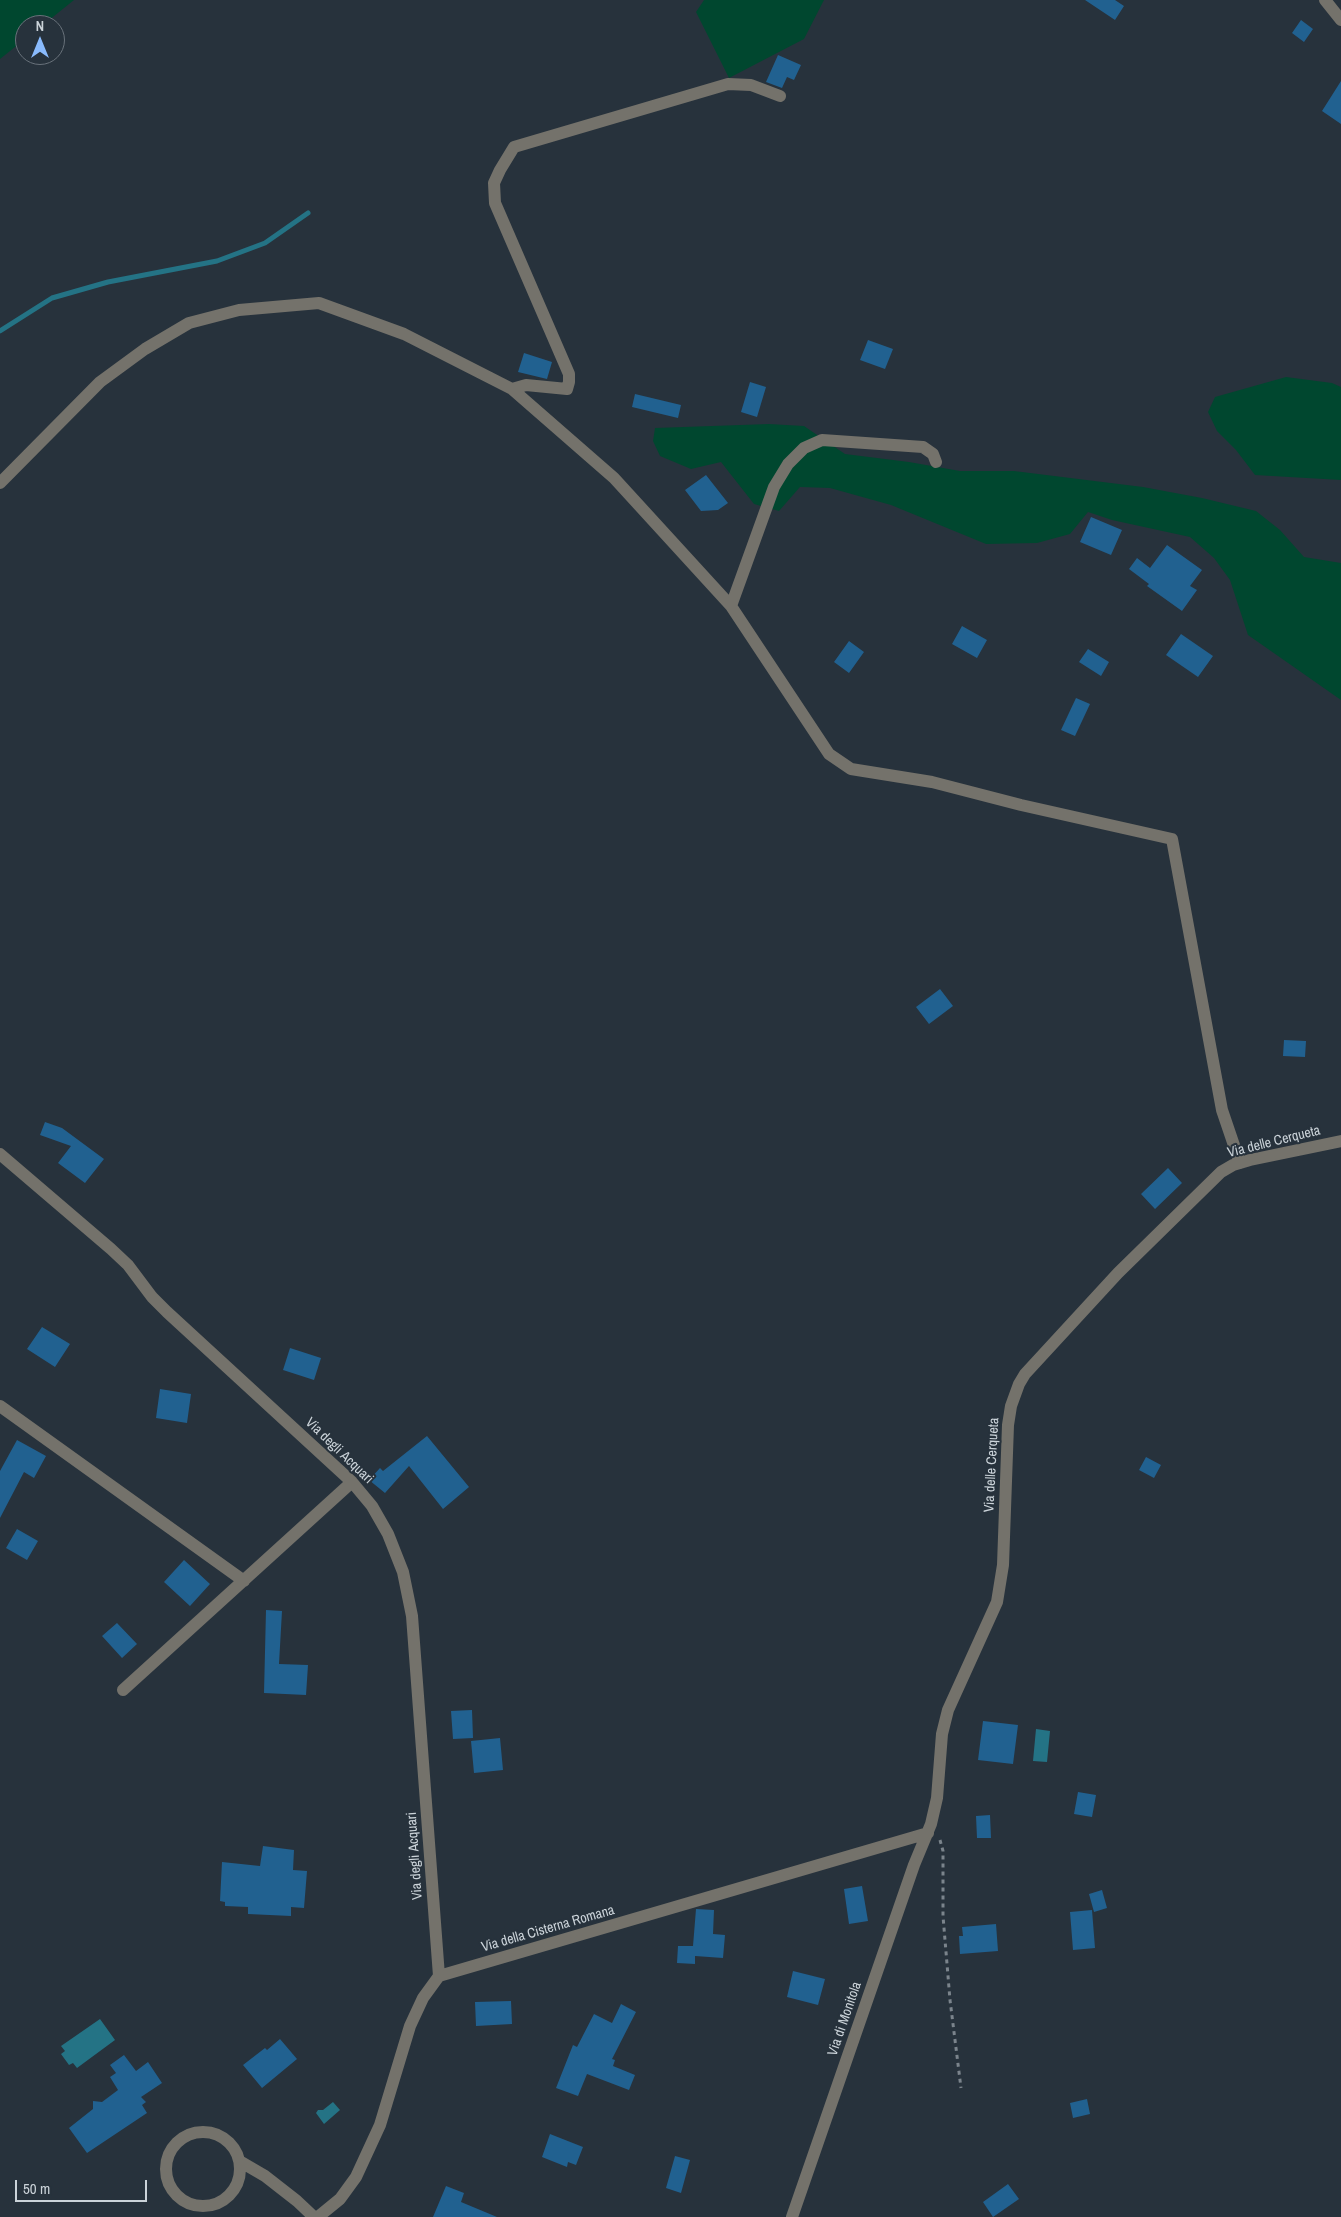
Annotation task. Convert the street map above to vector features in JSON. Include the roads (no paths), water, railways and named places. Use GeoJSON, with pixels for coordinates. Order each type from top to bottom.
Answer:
{"type":"FeatureCollection","features":[{"type":"Feature","properties":{"kind":"street"},"geometry":{"type":"LineString","coordinates":[[1325,0],[1341,20]]}},
{"type":"Feature","properties":{"kind":"street"},"geometry":{"type":"LineString","coordinates":[[512,389],[526,385],[567,389],[570,382],[570,374],[495,203],[494,183],[514,148],[728,84],[750,85],[780,96]]}},
{"type":"Feature","properties":{"kind":"street"},"geometry":{"type":"LineString","coordinates":[[0,483],[100,382],[144,349],[189,323],[239,310],[319,303],[404,334],[512,389],[614,478],[731,606],[829,754],[851,769],[932,782],[1020,805],[1172,839],[1222,1110],[1240,1163]]}},
{"type":"Feature","properties":{"kind":"street"},"geometry":{"type":"LineString","coordinates":[[731,606],[774,487],[788,464],[804,448],[822,440],[924,447],[933,454],[936,462]]}},
{"type":"Feature","properties":{"kind":"street","name":"Via delle Cerqueta"},"geometry":{"type":"LineString","coordinates":[[928,1832],[935,1807],[942,1734],[946,1716],[991,1618],[1000,1592],[1003,1565],[1007,1436],[1011,1406],[1016,1390],[1025,1374],[1123,1267],[1215,1177],[1226,1169],[1240,1163],[1341,1141]]}},
{"type":"Feature","properties":{"kind":"street","name":"Via degli Acquari"},"geometry":{"type":"LineString","coordinates":[[0,1154],[52,1196],[111,1249],[167,1312],[352,1482],[372,1506],[388,1534],[403,1572],[410,1599],[439,1976]]}},
{"type":"Feature","properties":{"kind":"street"},"geometry":{"type":"LineString","coordinates":[[0,1406],[244,1581]]}},
{"type":"Feature","properties":{"kind":"street"},"geometry":{"type":"LineString","coordinates":[[124,1690],[352,1482]]}},
{"type":"Feature","properties":{"kind":"street","name":"Via della Cisterna Romana"},"geometry":{"type":"LineString","coordinates":[[439,1976],[928,1832]]}},
{"type":"Feature","properties":{"kind":"street","name":"Via di Monitola"},"geometry":{"type":"LineString","coordinates":[[792,2217],[914,1865],[928,1832]]}},
{"type":"Feature","properties":{"kind":"street"},"geometry":{"type":"LineString","coordinates":[[318,2217],[340,2199],[356,2177],[380,2125],[410,2026],[423,1998],[439,1976]]}},
{"type":"Feature","properties":{"kind":"street"},"geometry":{"type":"LineString","coordinates":[[240,2162],[241,2174],[237,2186],[230,2196],[220,2203],[208,2206],[195,2206],[179,2197],[168,2183],[167,2158],[173,2147],[182,2138],[199,2132],[218,2134],[236,2150],[240,2162],[272,2181],[298,2200],[314,2217]]}},
{"type":"Feature","properties":{"kind":"water"},"geometry":{"type":"Polygon","coordinates":[[[1036,1729],[1050,1731],[1047,1762],[1033,1761],[1036,1729]]]}},
{"type":"Feature","properties":{"kind":"water"},"geometry":{"type":"Polygon","coordinates":[[[100,2019],[115,2040],[77,2068],[73,2063],[69,2065],[61,2054],[65,2051],[61,2046],[100,2019]]]}},
{"type":"Feature","properties":{"kind":"water"},"geometry":{"type":"Polygon","coordinates":[[[333,2102],[340,2110],[324,2124],[316,2113],[333,2102]]]}},
{"type":"Feature","properties":{"kind":"waterway"},"geometry":{"type":"LineString","coordinates":[[0,331],[52,298],[108,282],[217,261],[265,243],[308,213]]}}]}
